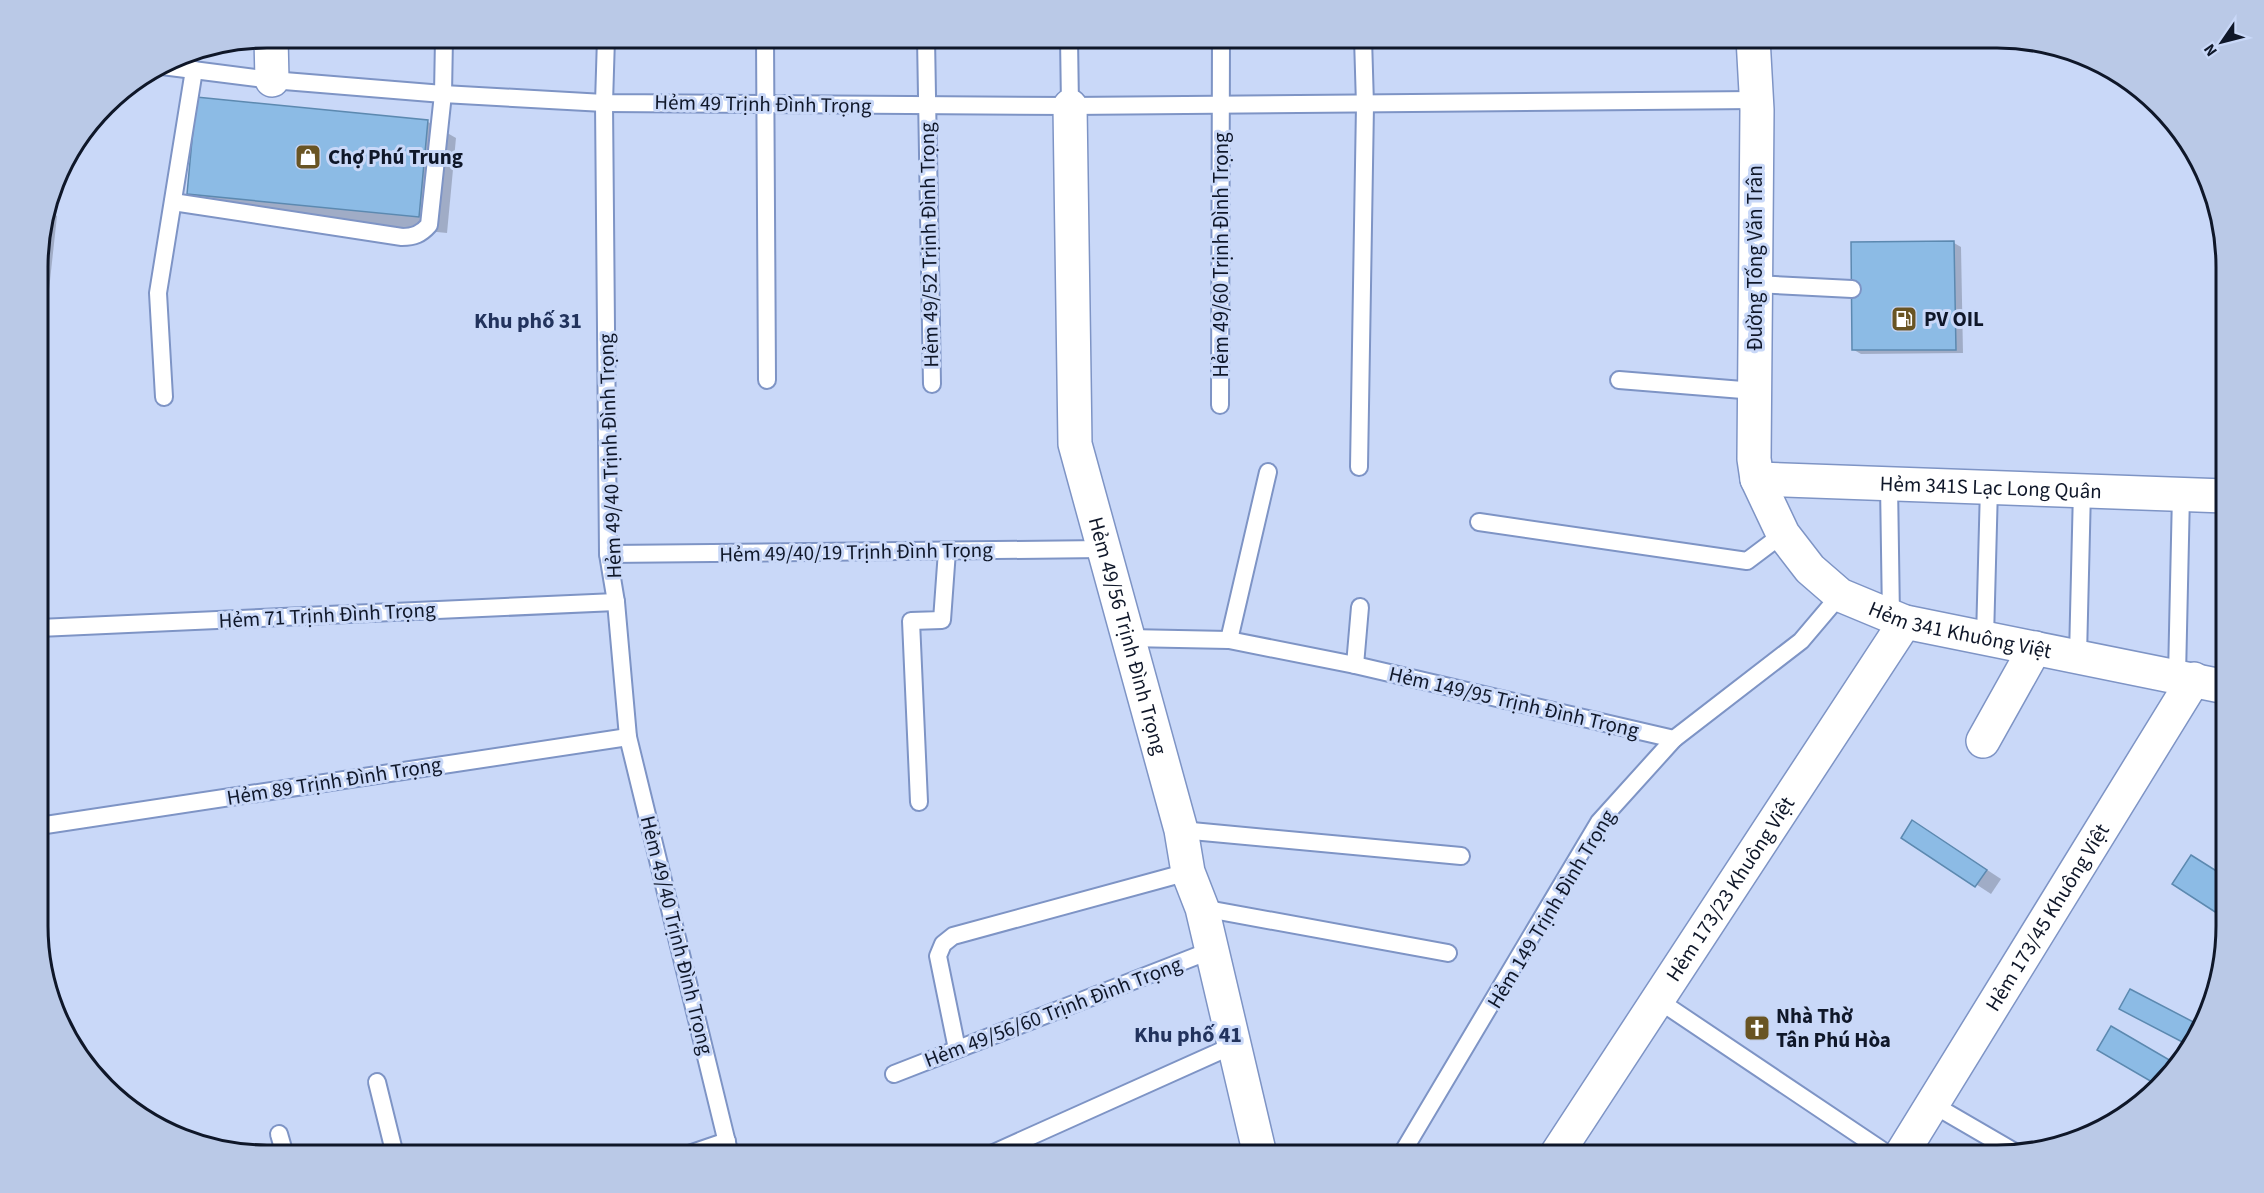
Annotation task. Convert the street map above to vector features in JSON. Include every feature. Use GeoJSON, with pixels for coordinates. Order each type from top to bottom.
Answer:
{"type":"FeatureCollection","features":[{"type":"Feature","properties":{"kind":"street"},"geometry":{"type":"LineString","coordinates":[[271,48],[272,80]]}},
{"type":"Feature","properties":{"kind":"street","name":"Đường Tống Văn Trân"},"geometry":{"type":"LineString","coordinates":[[1753,48],[1756,100],[1754,459],[1757,479]]}},
{"type":"Feature","properties":{"kind":"street","name":"Hẻm 49/56 Trịnh Đình Trọng"},"geometry":{"type":"LineString","coordinates":[[1070,106],[1075,444],[1181,830],[1188,872],[1202,908],[1258,1145]]}},
{"type":"Feature","properties":{"kind":"street","name":"Hẻm 341S Lạc Long Quân"},"geometry":{"type":"LineString","coordinates":[[1757,479],[2216,496]]}},
{"type":"Feature","properties":{"kind":"street","name":"Hẻm 341 Khuông Việt"},"geometry":{"type":"LineString","coordinates":[[1757,479],[1783,534],[1810,569],[1840,595],[1898,619],[2216,684]]}},
{"type":"Feature","properties":{"kind":"street","name":"Hẻm 173/23 Khuông Việt"},"geometry":{"type":"LineString","coordinates":[[1563,1145],[1658,1000],[1898,619]]}},
{"type":"Feature","properties":{"kind":"street"},"geometry":{"type":"LineString","coordinates":[[1983,741],[2036,648]]}},
{"type":"Feature","properties":{"kind":"street","name":"Hẻm 173/45 Khuông Việt"},"geometry":{"type":"LineString","coordinates":[[1907,1145],[2186,677]]}},
{"type":"Feature","properties":{"kind":"lane"},"geometry":{"type":"LineString","coordinates":[[173,202],[402,237],[417,235],[429,225],[443,94],[444,48]]}},
{"type":"Feature","properties":{"kind":"lane","name":"Hẻm 49/40 Trịnh Đình Trọng"},"geometry":{"type":"LineString","coordinates":[[606,48],[603,103],[608,554],[616,602],[628,737],[728,1145]]}},
{"type":"Feature","properties":{"kind":"lane"},"geometry":{"type":"LineString","coordinates":[[765,48],[767,380]]}},
{"type":"Feature","properties":{"kind":"lane","name":"Hẻm 49/52 Trịnh Đình Trọng"},"geometry":{"type":"LineString","coordinates":[[926,48],[932,384]]}},
{"type":"Feature","properties":{"kind":"lane"},"geometry":{"type":"LineString","coordinates":[[1069,48],[1070,106]]}},
{"type":"Feature","properties":{"kind":"lane","name":"Hẻm 49/60 Trịnh Đình Trọng"},"geometry":{"type":"LineString","coordinates":[[1220,405],[1221,48]]}},
{"type":"Feature","properties":{"kind":"lane"},"geometry":{"type":"LineString","coordinates":[[1359,467],[1365,105],[1363,48]]}},
{"type":"Feature","properties":{"kind":"lane","name":"Hẻm 49 Trịnh Đình Trọng"},"geometry":{"type":"LineString","coordinates":[[177,68],[272,80],[443,94],[603,103],[1070,106],[1756,100]]}},
{"type":"Feature","properties":{"kind":"lane"},"geometry":{"type":"LineString","coordinates":[[164,397],[158,293],[194,70]]}},
{"type":"Feature","properties":{"kind":"lane"},"geometry":{"type":"LineString","coordinates":[[1755,284],[1852,288]]}},
{"type":"Feature","properties":{"kind":"lane"},"geometry":{"type":"LineString","coordinates":[[1619,380],[1755,392]]}},
{"type":"Feature","properties":{"kind":"lane"},"geometry":{"type":"LineString","coordinates":[[1229,640],[1268,472]]}},
{"type":"Feature","properties":{"kind":"lane"},"geometry":{"type":"LineString","coordinates":[[1889,484],[1898,619]]}},
{"type":"Feature","properties":{"kind":"lane"},"geometry":{"type":"LineString","coordinates":[[1985,638],[1989,487]]}},
{"type":"Feature","properties":{"kind":"lane"},"geometry":{"type":"LineString","coordinates":[[2078,656],[2082,490]]}},
{"type":"Feature","properties":{"kind":"lane"},"geometry":{"type":"LineString","coordinates":[[2181,494],[2186,677]]}},
{"type":"Feature","properties":{"kind":"lane"},"geometry":{"type":"LineString","coordinates":[[1479,522],[1747,561],[1783,534]]}},
{"type":"Feature","properties":{"kind":"lane","name":"Hẻm 49/40/19 Trịnh Đình Trọng"},"geometry":{"type":"LineString","coordinates":[[608,554],[1104,549]]}},
{"type":"Feature","properties":{"kind":"lane"},"geometry":{"type":"LineString","coordinates":[[919,802],[911,621],[942,620],[947,551]]}},
{"type":"Feature","properties":{"kind":"lane","name":"Hẻm 149 Trịnh Đình Trọng"},"geometry":{"type":"LineString","coordinates":[[1407,1145],[1599,822],[1674,739],[1801,641],[1840,595]]}},
{"type":"Feature","properties":{"kind":"lane","name":"Hẻm 71 Trịnh Đình Trọng"},"geometry":{"type":"LineString","coordinates":[[48,628],[616,602]]}},
{"type":"Feature","properties":{"kind":"lane"},"geometry":{"type":"LineString","coordinates":[[1354,665],[1360,607]]}},
{"type":"Feature","properties":{"kind":"lane","name":"Hẻm 149/95 Trịnh Đình Trọng"},"geometry":{"type":"LineString","coordinates":[[1128,638],[1229,640],[1354,665],[1674,739]]}},
{"type":"Feature","properties":{"kind":"lane","name":"Hẻm 89 Trịnh Đình Trọng"},"geometry":{"type":"LineString","coordinates":[[48,825],[628,737]]}},
{"type":"Feature","properties":{"kind":"lane"},"geometry":{"type":"LineString","coordinates":[[1181,830],[1461,856]]}},
{"type":"Feature","properties":{"kind":"lane"},"geometry":{"type":"LineString","coordinates":[[957,1049],[938,956],[943,944],[953,936],[1188,872]]}},
{"type":"Feature","properties":{"kind":"lane"},"geometry":{"type":"LineString","coordinates":[[1202,908],[1448,953]]}},
{"type":"Feature","properties":{"kind":"lane","name":"Hẻm 49/56/60 Trịnh Đình Trọng"},"geometry":{"type":"LineString","coordinates":[[894,1074],[1212,950]]}},
{"type":"Feature","properties":{"kind":"lane"},"geometry":{"type":"LineString","coordinates":[[1658,1000],[1874,1145]]}},
{"type":"Feature","properties":{"kind":"lane"},"geometry":{"type":"LineString","coordinates":[[1010,1145],[1234,1045]]}},
{"type":"Feature","properties":{"kind":"lane"},"geometry":{"type":"LineString","coordinates":[[377,1082],[393,1145]]}},
{"type":"Feature","properties":{"kind":"lane"},"geometry":{"type":"LineString","coordinates":[[1932,1104],[2003,1145]]}},
{"type":"Feature","properties":{"kind":"lane"},"geometry":{"type":"LineString","coordinates":[[279,1134],[282,1145]]}},
{"type":"Feature","properties":{"kind":"building","name":"Chợ Phú Trung"},"geometry":{"type":"Polygon","coordinates":[[[196,97],[428,120],[419,217],[187,194],[196,97]]]}},
{"type":"Feature","properties":{"kind":"building","name":"PV OIL"},"geometry":{"type":"Polygon","coordinates":[[[1954,241],[1956,350],[1852,350],[1851,242],[1954,241]]]}},
{"type":"Feature","properties":{"kind":"building"},"geometry":{"type":"Polygon","coordinates":[[[1912,820],[1987,870],[1975,887],[1901,838],[1912,820]]]}},
{"type":"Feature","properties":{"kind":"building"},"geometry":{"type":"Polygon","coordinates":[[[2191,855],[2216,871],[2216,913],[2172,884],[2191,855]]]}},
{"type":"Feature","properties":{"kind":"building"},"geometry":{"type":"Polygon","coordinates":[[[2130,989],[2193,1022],[2182,1042],[2119,1009],[2130,989]]]}},
{"type":"Feature","properties":{"kind":"building"},"geometry":{"type":"Polygon","coordinates":[[[2111,1026],[2170,1060],[2151,1082],[2097,1050],[2111,1026]]]}},
{"type":"Feature","properties":{"kind":"place","name":"Chợ Phú Trung"},"geometry":{"type":"Point","coordinates":[308,157]}},
{"type":"Feature","properties":{"kind":"place","name":"PV OIL"},"geometry":{"type":"Point","coordinates":[1904,319]}},
{"type":"Feature","properties":{"kind":"place","name":"Nhà Thờ Tân Phú Hòa"},"geometry":{"type":"Point","coordinates":[1757,1028]}},
{"type":"Feature","properties":{"kind":"district","name":"Khu phố 31"},"geometry":{"type":"Point","coordinates":[528,321]}},
{"type":"Feature","properties":{"kind":"district","name":"Khu phố 41"},"geometry":{"type":"Point","coordinates":[1188,1035]}}]}
